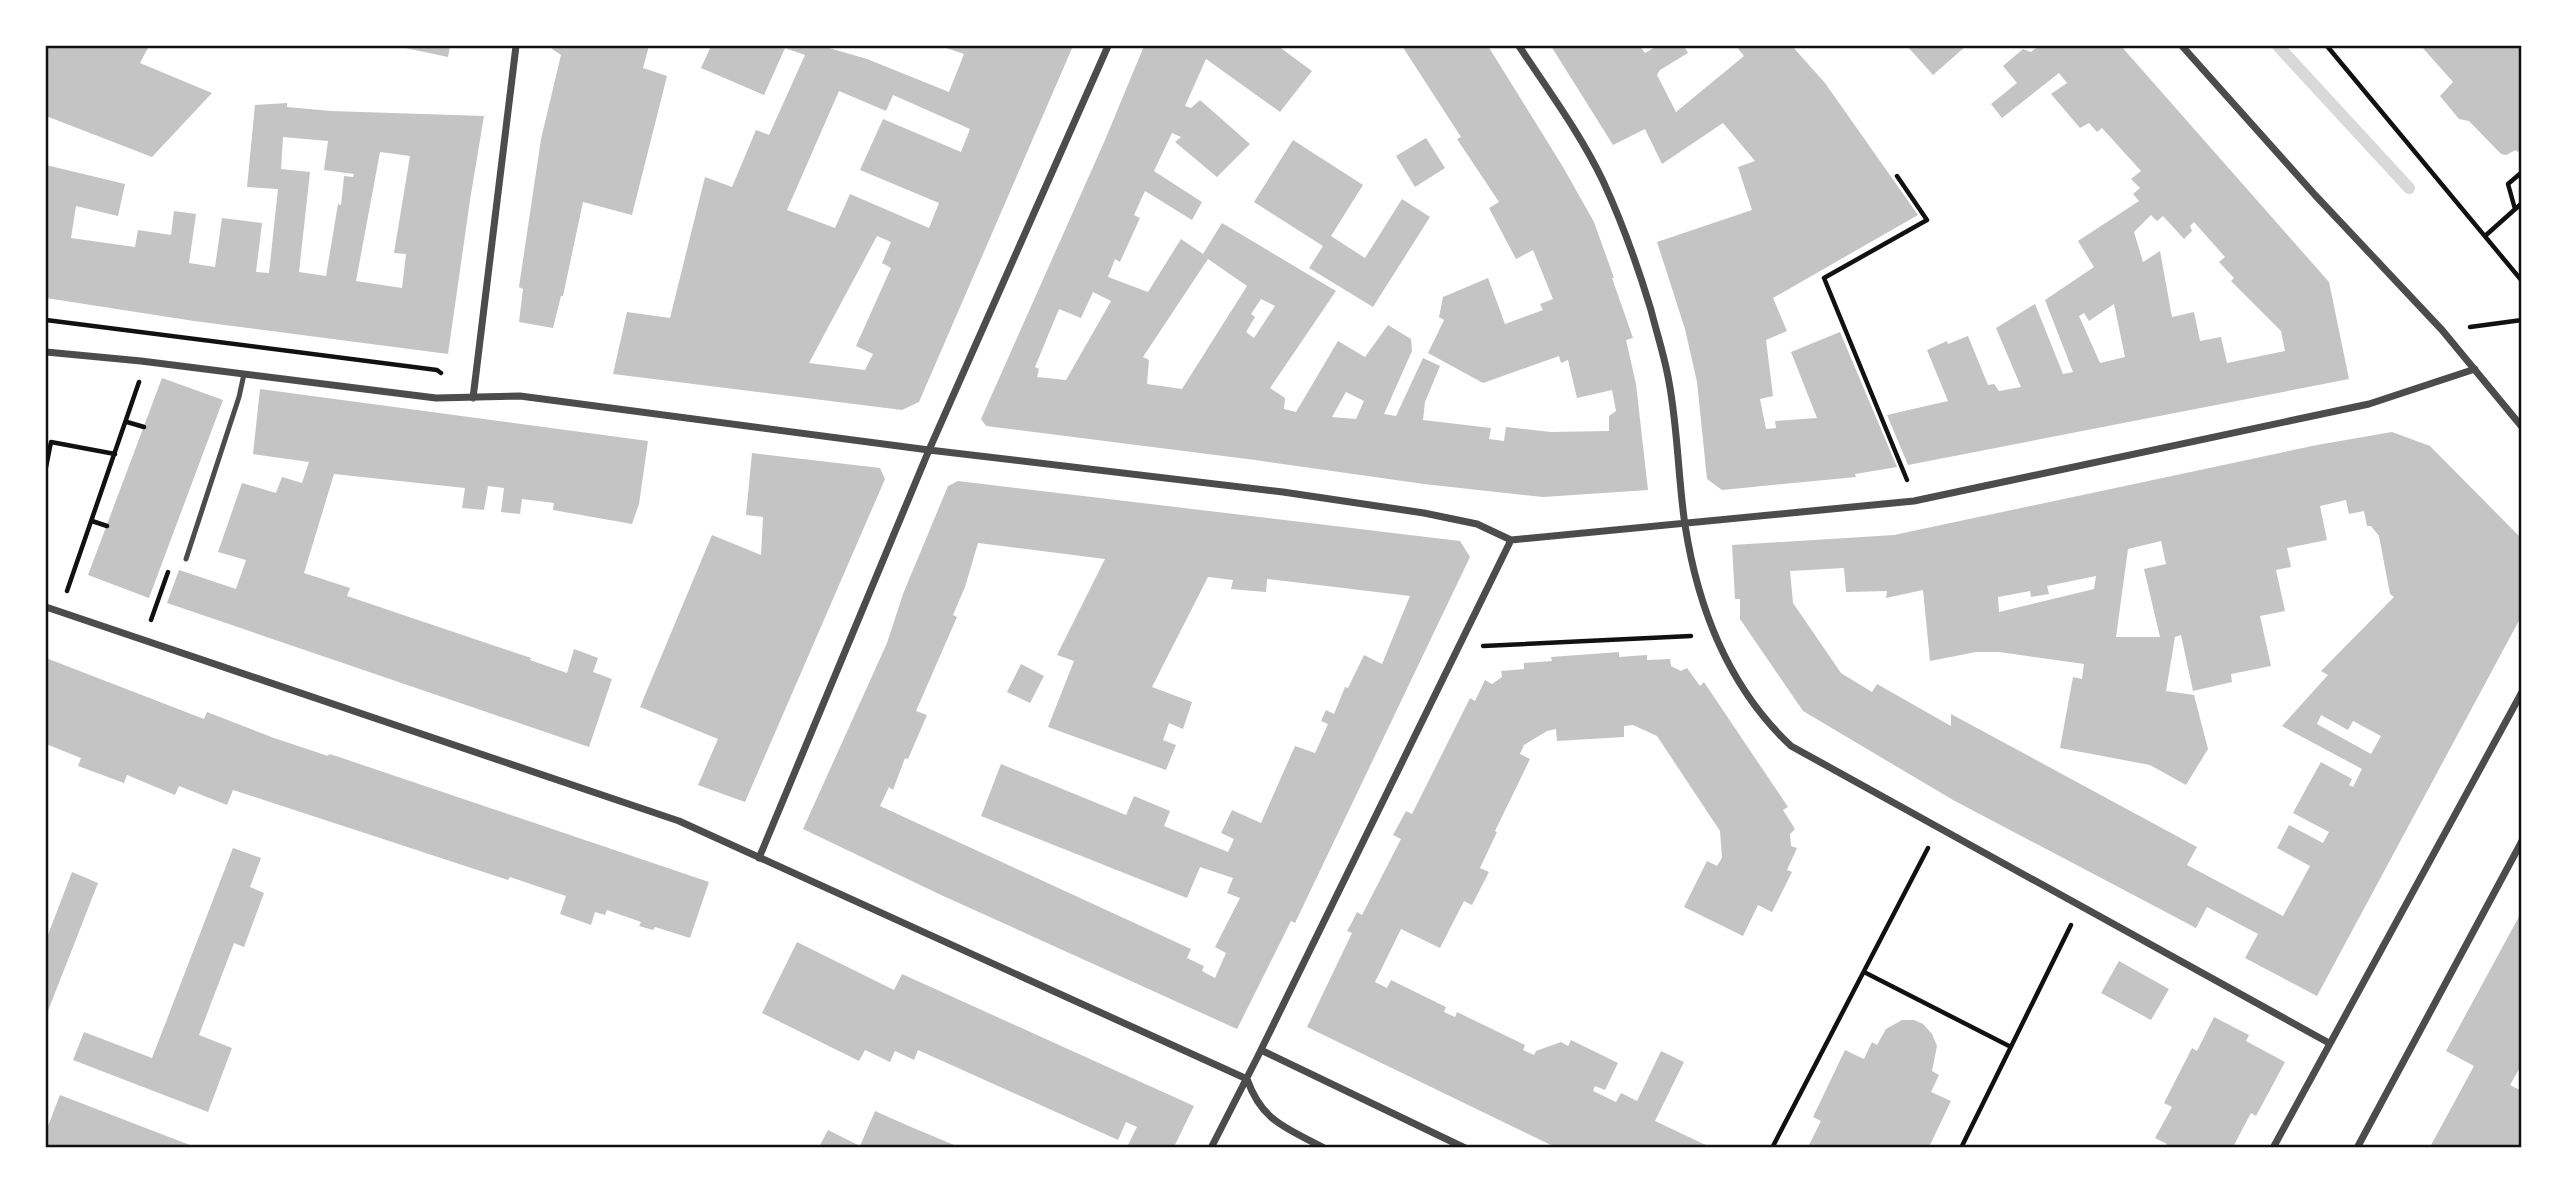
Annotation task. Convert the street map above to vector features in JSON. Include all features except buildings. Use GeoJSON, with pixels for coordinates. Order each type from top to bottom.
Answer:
{"type":"FeatureCollection","features":[{"type":"Feature","properties":{"kind":"street"},"geometry":{"type":"LineString","coordinates":[[472,398],[516,46]]}},
{"type":"Feature","properties":{"kind":"street"},"geometry":{"type":"LineString","coordinates":[[759,858],[929,450],[1108,46]]}},
{"type":"Feature","properties":{"kind":"street"},"geometry":{"type":"LineString","coordinates":[[1519,46],[1589,156],[1625,235],[1650,309],[1669,381],[1685,525],[1713,635],[1750,699],[1772,728],[1791,746],[2329,1042]]}},
{"type":"Feature","properties":{"kind":"street"},"geometry":{"type":"LineString","coordinates":[[2182,46],[2315,195],[2442,330],[2522,427]]}},
{"type":"Feature","properties":{"kind":"street"},"geometry":{"type":"LineString","coordinates":[[46,352],[141,361],[436,398],[520,396],[929,450],[1270,491],[1424,513],[1477,524],[1511,540],[1913,501],[2370,404],[2474,369]]}},
{"type":"Feature","properties":{"kind":"street"},"geometry":{"type":"LineString","coordinates":[[1211,1147],[1247,1079],[1511,540]]}},
{"type":"Feature","properties":{"kind":"street"},"geometry":{"type":"LineString","coordinates":[[46,607],[679,821],[1247,1079],[1262,1109],[1276,1122],[1324,1147]]}},
{"type":"Feature","properties":{"kind":"street"},"geometry":{"type":"LineString","coordinates":[[2273,1147],[2522,692]]}},
{"type":"Feature","properties":{"kind":"street"},"geometry":{"type":"LineString","coordinates":[[2357,1147],[2522,842]]}},
{"type":"Feature","properties":{"kind":"street"},"geometry":{"type":"LineString","coordinates":[[1261,1050],[1465,1147]]}},
{"type":"Feature","properties":{"kind":"lane"},"geometry":{"type":"LineString","coordinates":[[186,559],[239,397],[244,374]]}},
{"type":"Feature","properties":{"kind":"path"},"geometry":{"type":"LineString","coordinates":[[2327,46],[2522,281]]}},
{"type":"Feature","properties":{"kind":"path"},"geometry":{"type":"LineString","coordinates":[[2515,209],[2508,184],[2522,172]]}},
{"type":"Feature","properties":{"kind":"path"},"geometry":{"type":"LineString","coordinates":[[1897,176],[1927,220],[1824,278],[1902,466],[1913,501]]}},
{"type":"Feature","properties":{"kind":"path"},"geometry":{"type":"LineString","coordinates":[[2485,236],[2522,203]]}},
{"type":"Feature","properties":{"kind":"path"},"geometry":{"type":"LineString","coordinates":[[46,320],[437,370],[472,398]]}},
{"type":"Feature","properties":{"kind":"path"},"geometry":{"type":"LineString","coordinates":[[2442,330],[2522,320]]}},
{"type":"Feature","properties":{"kind":"path"},"geometry":{"type":"LineString","coordinates":[[71,580],[138,388],[141,361]]}},
{"type":"Feature","properties":{"kind":"path"},"geometry":{"type":"LineString","coordinates":[[127,422],[144,427]]}},
{"type":"Feature","properties":{"kind":"path"},"geometry":{"type":"LineString","coordinates":[[46,467],[51,442],[116,454]]}},
{"type":"Feature","properties":{"kind":"path"},"geometry":{"type":"LineString","coordinates":[[92,521],[107,526]]}},
{"type":"Feature","properties":{"kind":"path"},"geometry":{"type":"LineString","coordinates":[[143,640],[173,559],[186,559]]}},
{"type":"Feature","properties":{"kind":"path"},"geometry":{"type":"LineString","coordinates":[[1459,647],[1713,635]]}},
{"type":"Feature","properties":{"kind":"path"},"geometry":{"type":"LineString","coordinates":[[1772,1147],[1938,828]]}},
{"type":"Feature","properties":{"kind":"path"},"geometry":{"type":"LineString","coordinates":[[1961,1147],[2080,906]]}},
{"type":"Feature","properties":{"kind":"path"},"geometry":{"type":"LineString","coordinates":[[1864,972],[2011,1047]]}},
{"type":"Feature","properties":{"kind":"waterway"},"geometry":{"type":"LineString","coordinates":[[2278,46],[2409,188]]}}]}
